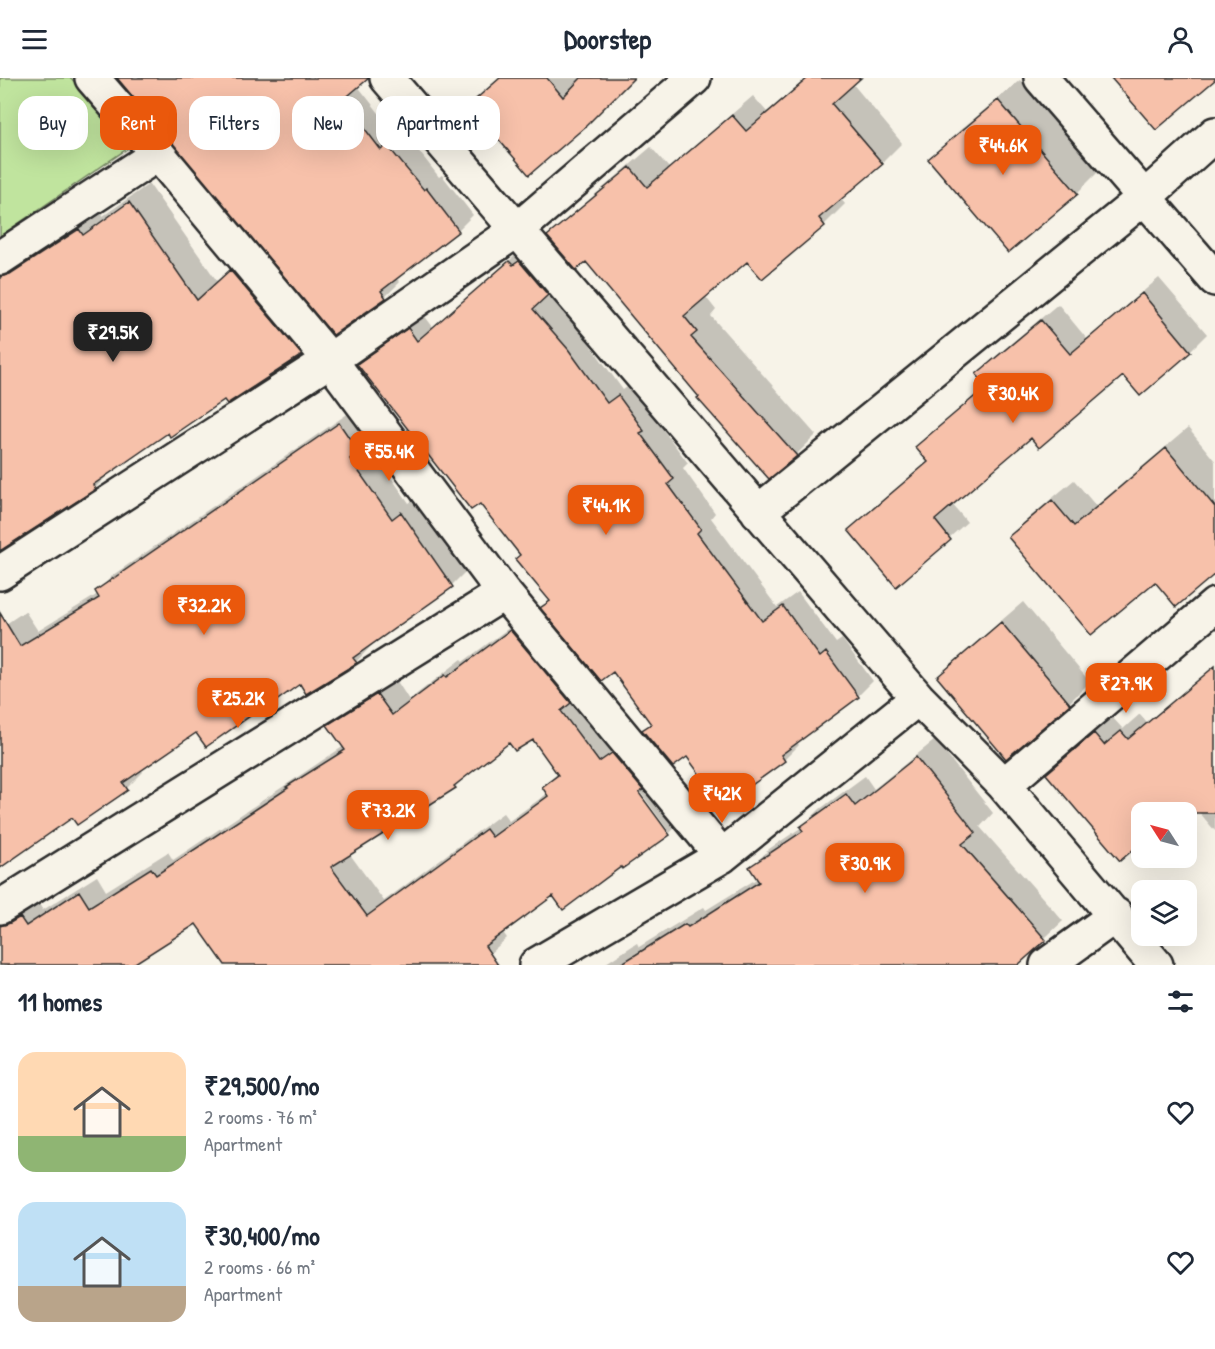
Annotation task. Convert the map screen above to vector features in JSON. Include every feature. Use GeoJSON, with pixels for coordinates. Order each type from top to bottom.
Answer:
{"type":"FeatureCollection","features":[{"type":"Feature","properties":{"kind":"street"},"geometry":{"type":"LineString","coordinates":[[92,78],[330,360],[504,593],[722,856]]}},
{"type":"Feature","properties":{"kind":"street"},"geometry":{"type":"LineString","coordinates":[[387,78],[918,698],[1005,785],[1156,965]]}},
{"type":"Feature","properties":{"kind":"street"},"geometry":{"type":"LineString","coordinates":[[0,573],[330,360],[517,230],[694,78]]}},
{"type":"Feature","properties":{"kind":"street"},"geometry":{"type":"LineString","coordinates":[[1041,78],[1215,279]]}},
{"type":"Feature","properties":{"kind":"street"},"geometry":{"type":"LineString","coordinates":[[758,512],[1145,197],[1215,134]]}},
{"type":"Feature","properties":{"kind":"street"},"geometry":{"type":"LineString","coordinates":[[0,258],[158,154]]}},
{"type":"Feature","properties":{"kind":"street"},"geometry":{"type":"LineString","coordinates":[[0,907],[504,593]]}},
{"type":"Feature","properties":{"kind":"street"},"geometry":{"type":"LineString","coordinates":[[1005,785],[1215,605]]}},
{"type":"Feature","properties":{"kind":"street"},"geometry":{"type":"LineString","coordinates":[[536,965],[722,856],[918,698]]}},
{"type":"Feature","properties":{"kind":"street"},"geometry":{"type":"LineString","coordinates":[[1047,965],[1116,915]]}},
{"type":"Feature","properties":{"kind":"green space"},"geometry":{"type":"Polygon","coordinates":[[[0,78],[71,78],[87,96],[18,96],[18,150],[88,150],[88,97],[100,111],[100,150],[125,150],[0,236],[0,78]]]}},
{"type":"Feature","properties":{"kind":"building"},"geometry":{"type":"Polygon","coordinates":[[[117,78],[369,78],[348,96],[292,96],[292,150],[364,150],[364,128],[376,143],[376,150],[391,150],[424,190],[426,188],[459,231],[381,291],[386,298],[333,335],[177,149],[177,96],[132,96],[117,78]]]}},
{"type":"Feature","properties":{"kind":"building"},"geometry":{"type":"Polygon","coordinates":[[[500,78],[547,78],[563,97],[581,78],[634,78],[585,127],[529,175],[500,141],[500,96],[479,96],[500,78]]]}},
{"type":"Feature","properties":{"kind":"building"},"geometry":{"type":"Polygon","coordinates":[[[808,78],[861,78],[832,104],[883,164],[819,218],[825,226],[762,279],[747,262],[684,316],[697,332],[691,337],[797,456],[769,479],[697,398],[699,397],[586,262],[576,270],[547,236],[630,167],[647,187],[732,115],[746,131],[808,78]]]}},
{"type":"Feature","properties":{"kind":"building"},"geometry":{"type":"Polygon","coordinates":[[[1111,78],[1215,78],[1215,80],[1156,130],[1111,78]]]}},
{"type":"Feature","properties":{"kind":"building"},"geometry":{"type":"Polygon","coordinates":[[[998,100],[1078,194],[1008,253],[928,159],[998,100]]]}},
{"type":"Feature","properties":{"kind":"building"},"geometry":{"type":"Polygon","coordinates":[[[129,202],[197,300],[230,270],[302,355],[227,404],[224,400],[170,437],[168,433],[93,485],[96,489],[0,551],[0,277],[10,274],[79,229],[83,235],[129,202]]]}},
{"type":"Feature","properties":{"kind":"building"},"geometry":{"type":"Polygon","coordinates":[[[509,261],[513,265],[519,261],[548,295],[533,309],[568,349],[607,403],[618,395],[644,431],[640,433],[674,479],[668,484],[701,529],[697,533],[762,621],[783,606],[820,657],[826,652],[859,697],[781,755],[785,761],[723,806],[687,757],[673,767],[642,730],[651,724],[613,672],[601,681],[540,608],[550,601],[515,559],[520,555],[480,504],[471,510],[357,364],[408,328],[417,341],[509,261]]]}},
{"type":"Feature","properties":{"kind":"building"},"geometry":{"type":"Polygon","coordinates":[[[1142,293],[1191,352],[1140,396],[1123,376],[1039,448],[1031,438],[935,520],[951,540],[896,587],[848,530],[928,462],[915,447],[987,386],[976,374],[1041,320],[1070,354],[1142,293]]]}},
{"type":"Feature","properties":{"kind":"building"},"geometry":{"type":"Polygon","coordinates":[[[339,423],[359,452],[350,459],[392,519],[401,512],[453,587],[353,658],[357,663],[306,694],[300,684],[206,747],[196,733],[123,783],[128,790],[77,825],[72,818],[0,868],[0,613],[20,646],[99,598],[95,591],[339,423]]]}},
{"type":"Feature","properties":{"kind":"building"},"geometry":{"type":"Polygon","coordinates":[[[1166,448],[1215,507],[1215,574],[1176,607],[1155,582],[1091,635],[1008,537],[1052,500],[1074,526],[1166,448]]]}},
{"type":"Feature","properties":{"kind":"building"},"geometry":{"type":"Polygon","coordinates":[[[1001,622],[1070,704],[1006,759],[937,677],[1001,622]]]}},
{"type":"Feature","properties":{"kind":"building"},"geometry":{"type":"Polygon","coordinates":[[[510,630],[571,703],[561,711],[599,762],[612,753],[643,790],[639,793],[670,835],[622,869],[621,867],[563,910],[553,896],[485,946],[498,965],[225,965],[196,924],[132,965],[0,965],[0,926],[20,917],[26,926],[79,891],[89,907],[151,868],[156,875],[345,750],[327,725],[377,694],[392,715],[445,675],[447,677],[510,630]],[[533,740],[515,751],[509,743],[454,786],[456,788],[331,867],[367,916],[486,829],[492,837],[548,796],[542,787],[558,775],[533,740]]]}},
{"type":"Feature","properties":{"kind":"building"},"geometry":{"type":"Polygon","coordinates":[[[1215,666],[1215,813],[1197,813],[1197,802],[1131,802],[1131,852],[1120,861],[1046,774],[1094,733],[1104,745],[1121,731],[1128,739],[1215,666]]]}},
{"type":"Feature","properties":{"kind":"building"},"geometry":{"type":"Polygon","coordinates":[[[916,757],[976,833],[962,844],[1046,940],[1018,965],[619,965],[685,924],[688,927],[759,882],[749,867],[803,831],[800,827],[846,794],[855,806],[916,757]]]}}]}
